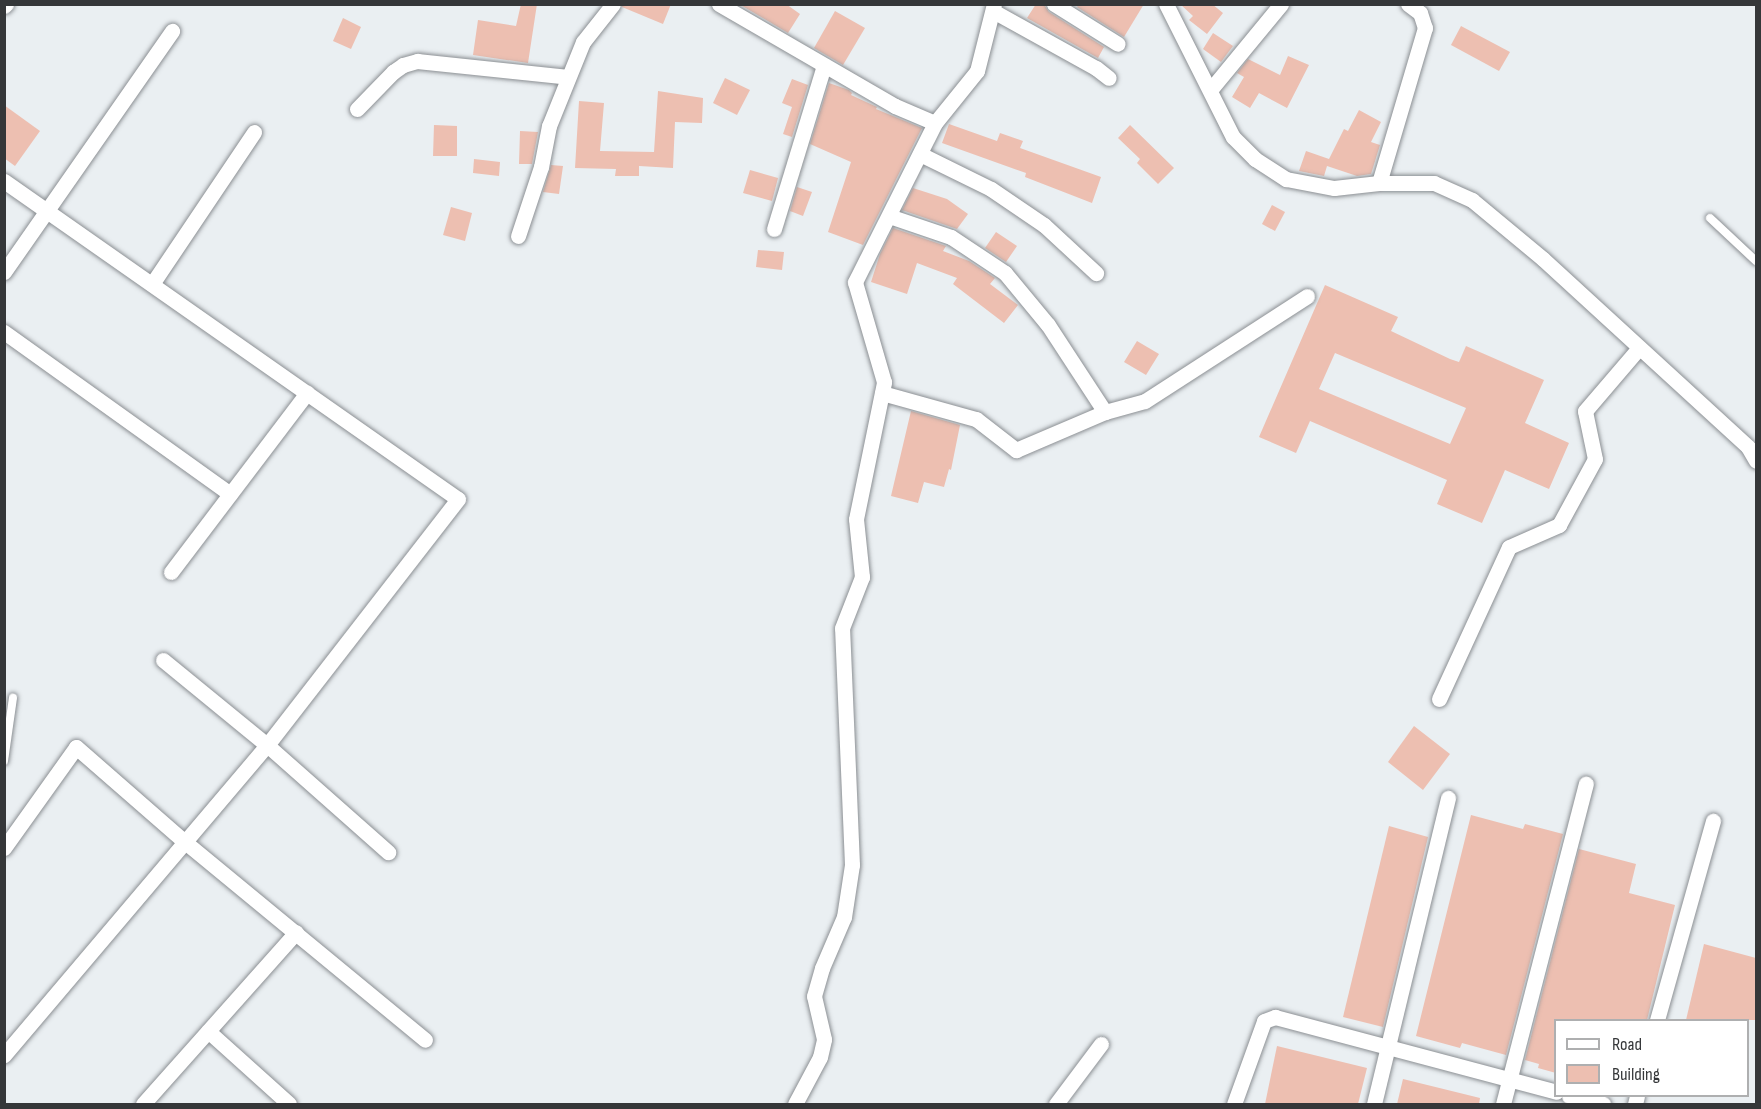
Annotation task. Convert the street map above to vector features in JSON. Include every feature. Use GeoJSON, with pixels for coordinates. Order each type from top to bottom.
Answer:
{"type":"FeatureCollection","features":[{"type":"Feature","properties":{"kind":"street"},"geometry":{"type":"LineString","coordinates":[[518,236],[540,167],[549,126],[568,77],[583,42],[613,4]]}},
{"type":"Feature","properties":{"kind":"street"},"geometry":{"type":"LineString","coordinates":[[719,4],[895,106],[936,123]]}},
{"type":"Feature","properties":{"kind":"street"},"geometry":{"type":"LineString","coordinates":[[1054,4],[1118,44]]}},
{"type":"Feature","properties":{"kind":"street"},"geometry":{"type":"LineString","coordinates":[[1166,4],[1211,89],[1233,137],[1255,159],[1286,179],[1334,188],[1380,183],[1434,183],[1472,200],[1543,259],[1639,348],[1752,445],[1756,461]]}},
{"type":"Feature","properties":{"kind":"street"},"geometry":{"type":"LineString","coordinates":[[1211,89],[1281,4]]}},
{"type":"Feature","properties":{"kind":"street"},"geometry":{"type":"LineString","coordinates":[[1380,183],[1425,28],[1420,13],[1408,4]]}},
{"type":"Feature","properties":{"kind":"street"},"geometry":{"type":"LineString","coordinates":[[795,1104],[820,1057],[824,1039],[814,996],[822,968],[844,917],[852,866],[842,628],[862,577],[856,519],[884,382],[855,282],[936,123],[977,70],[994,8],[1109,78]]}},
{"type":"Feature","properties":{"kind":"street"},"geometry":{"type":"LineString","coordinates":[[4,272],[172,31]]}},
{"type":"Feature","properties":{"kind":"street"},"geometry":{"type":"LineString","coordinates":[[357,109],[393,72],[403,65],[417,61],[568,77]]}},
{"type":"Feature","properties":{"kind":"street"},"geometry":{"type":"LineString","coordinates":[[774,229],[824,65]]}},
{"type":"Feature","properties":{"kind":"street"},"geometry":{"type":"LineString","coordinates":[[152,284],[254,132]]}},
{"type":"Feature","properties":{"kind":"street"},"geometry":{"type":"LineString","coordinates":[[920,154],[991,189],[1044,225],[1096,273]]}},
{"type":"Feature","properties":{"kind":"street"},"geometry":{"type":"LineString","coordinates":[[4,181],[458,499],[267,745],[4,1055]]}},
{"type":"Feature","properties":{"kind":"street"},"geometry":{"type":"LineString","coordinates":[[889,216],[951,237],[1005,273],[1048,325],[1106,412]]}},
{"type":"Feature","properties":{"kind":"street"},"geometry":{"type":"LineString","coordinates":[[882,393],[976,419],[1016,450],[1106,412],[1145,401],[1307,296]]}},
{"type":"Feature","properties":{"kind":"street"},"geometry":{"type":"LineString","coordinates":[[4,332],[230,494]]}},
{"type":"Feature","properties":{"kind":"street"},"geometry":{"type":"LineString","coordinates":[[1439,699],[1509,547],[1559,525],[1595,459],[1585,411],[1639,348]]}},
{"type":"Feature","properties":{"kind":"street"},"geometry":{"type":"LineString","coordinates":[[171,572],[307,393]]}},
{"type":"Feature","properties":{"kind":"street"},"geometry":{"type":"LineString","coordinates":[[163,660],[267,745],[388,852]]}},
{"type":"Feature","properties":{"kind":"street"},"geometry":{"type":"LineString","coordinates":[[4,848],[76,747],[185,842],[425,1040]]}},
{"type":"Feature","properties":{"kind":"street"},"geometry":{"type":"LineString","coordinates":[[1503,1104],[1586,784]]}},
{"type":"Feature","properties":{"kind":"street"},"geometry":{"type":"LineString","coordinates":[[1374,1104],[1448,798]]}},
{"type":"Feature","properties":{"kind":"street"},"geometry":{"type":"LineString","coordinates":[[1658,1019],[1713,820]]}},
{"type":"Feature","properties":{"kind":"street"},"geometry":{"type":"LineString","coordinates":[[143,1104],[296,932]]}},
{"type":"Feature","properties":{"kind":"street"},"geometry":{"type":"LineString","coordinates":[[1234,1104],[1264,1021],[1269,1017],[1554,1091]]}},
{"type":"Feature","properties":{"kind":"street"},"geometry":{"type":"LineString","coordinates":[[208,1031],[289,1104]]}},
{"type":"Feature","properties":{"kind":"street"},"geometry":{"type":"LineString","coordinates":[[1056,1104],[1101,1044]]}},
{"type":"Feature","properties":{"kind":"street"},"geometry":{"type":"LineString","coordinates":[[1577,1097],[1603,1104]]}},
{"type":"Feature","properties":{"kind":"lane"},"geometry":{"type":"LineString","coordinates":[[1710,218],[1756,261]]}},
{"type":"Feature","properties":{"kind":"lane"},"geometry":{"type":"LineString","coordinates":[[4,761],[14,698]]}},
{"type":"Feature","properties":{"kind":"building"},"geometry":{"type":"Polygon","coordinates":[[[521,4],[537,4],[528,63],[473,55],[478,20],[516,26],[521,4]]]}},
{"type":"Feature","properties":{"kind":"building"},"geometry":{"type":"Polygon","coordinates":[[[623,4],[671,4],[663,24],[622,7],[623,4]]]}},
{"type":"Feature","properties":{"kind":"building"},"geometry":{"type":"Polygon","coordinates":[[[739,4],[786,4],[800,14],[788,33],[739,4]]]}},
{"type":"Feature","properties":{"kind":"building"},"geometry":{"type":"Polygon","coordinates":[[[1036,4],[1045,6],[1049,12],[1104,47],[1098,58],[1027,18],[1036,4]]]}},
{"type":"Feature","properties":{"kind":"building"},"geometry":{"type":"Polygon","coordinates":[[[1079,4],[1144,4],[1124,37],[1077,7],[1079,4]]]}},
{"type":"Feature","properties":{"kind":"building"},"geometry":{"type":"Polygon","coordinates":[[[1180,4],[1212,4],[1223,13],[1207,34],[1189,20],[1193,16],[1180,4]]]}},
{"type":"Feature","properties":{"kind":"building"},"geometry":{"type":"Polygon","coordinates":[[[835,11],[865,28],[843,65],[814,48],[835,11]]]}},
{"type":"Feature","properties":{"kind":"building"},"geometry":{"type":"Polygon","coordinates":[[[343,18],[361,27],[351,49],[333,41],[343,18]]]}},
{"type":"Feature","properties":{"kind":"building"},"geometry":{"type":"Polygon","coordinates":[[[1461,26],[1510,52],[1499,71],[1451,45],[1461,26]]]}},
{"type":"Feature","properties":{"kind":"building"},"geometry":{"type":"Polygon","coordinates":[[[1213,33],[1233,46],[1221,62],[1203,49],[1213,33]]]}},
{"type":"Feature","properties":{"kind":"building"},"geometry":{"type":"Polygon","coordinates":[[[1288,56],[1309,65],[1287,108],[1259,93],[1250,108],[1232,97],[1244,77],[1237,73],[1248,59],[1280,75],[1288,56]]]}},
{"type":"Feature","properties":{"kind":"building"},"geometry":{"type":"Polygon","coordinates":[[[725,78],[750,90],[737,115],[713,103],[725,78]]]}},
{"type":"Feature","properties":{"kind":"building"},"geometry":{"type":"Polygon","coordinates":[[[792,79],[808,85],[792,137],[783,134],[792,107],[782,103],[792,79]]]}},
{"type":"Feature","properties":{"kind":"building"},"geometry":{"type":"Polygon","coordinates":[[[829,83],[849,90],[851,95],[877,107],[876,109],[922,128],[863,245],[828,232],[851,162],[810,144],[829,83]]]}},
{"type":"Feature","properties":{"kind":"building"},"geometry":{"type":"Polygon","coordinates":[[[658,91],[703,98],[702,123],[675,122],[673,168],[639,166],[639,176],[615,176],[616,169],[575,168],[579,101],[604,103],[600,151],[654,152],[658,91]]]}},
{"type":"Feature","properties":{"kind":"building"},"geometry":{"type":"Polygon","coordinates":[[[4,105],[40,131],[15,166],[4,158],[4,105]]]}},
{"type":"Feature","properties":{"kind":"building"},"geometry":{"type":"Polygon","coordinates":[[[1359,110],[1381,122],[1371,142],[1380,145],[1371,174],[1357,176],[1327,166],[1324,176],[1299,171],[1306,151],[1329,159],[1344,129],[1348,131],[1359,110]]]}},
{"type":"Feature","properties":{"kind":"building"},"geometry":{"type":"Polygon","coordinates":[[[949,124],[997,141],[1000,133],[1023,141],[1020,148],[1101,177],[1092,203],[1025,177],[1026,173],[942,143],[949,124]]]}},
{"type":"Feature","properties":{"kind":"building"},"geometry":{"type":"Polygon","coordinates":[[[434,125],[457,126],[457,156],[433,156],[434,125]]]}},
{"type":"Feature","properties":{"kind":"building"},"geometry":{"type":"Polygon","coordinates":[[[1130,125],[1174,168],[1158,184],[1137,163],[1140,159],[1118,138],[1130,125]]]}},
{"type":"Feature","properties":{"kind":"building"},"geometry":{"type":"Polygon","coordinates":[[[520,131],[538,132],[532,164],[519,164],[520,131]]]}},
{"type":"Feature","properties":{"kind":"building"},"geometry":{"type":"Polygon","coordinates":[[[474,159],[500,162],[499,176],[473,173],[474,159]]]}},
{"type":"Feature","properties":{"kind":"building"},"geometry":{"type":"Polygon","coordinates":[[[551,165],[563,166],[559,194],[543,192],[551,165]]]}},
{"type":"Feature","properties":{"kind":"building"},"geometry":{"type":"Polygon","coordinates":[[[750,170],[778,178],[772,201],[743,193],[750,170]]]}},
{"type":"Feature","properties":{"kind":"building"},"geometry":{"type":"Polygon","coordinates":[[[797,187],[812,192],[803,216],[790,211],[797,187]]]}},
{"type":"Feature","properties":{"kind":"building"},"geometry":{"type":"Polygon","coordinates":[[[913,188],[947,199],[968,214],[957,229],[902,210],[913,188]]]}},
{"type":"Feature","properties":{"kind":"building"},"geometry":{"type":"Polygon","coordinates":[[[1272,205],[1285,212],[1275,231],[1262,224],[1272,205]]]}},
{"type":"Feature","properties":{"kind":"building"},"geometry":{"type":"Polygon","coordinates":[[[451,207],[472,213],[465,241],[443,235],[451,207]]]}},
{"type":"Feature","properties":{"kind":"building"},"geometry":{"type":"Polygon","coordinates":[[[893,228],[946,246],[943,251],[969,261],[995,278],[990,284],[1018,305],[1004,323],[953,284],[957,278],[917,263],[907,294],[871,282],[880,254],[893,228]]]}},
{"type":"Feature","properties":{"kind":"building"},"geometry":{"type":"Polygon","coordinates":[[[996,232],[1017,246],[1006,262],[985,248],[996,232]]]}},
{"type":"Feature","properties":{"kind":"building"},"geometry":{"type":"Polygon","coordinates":[[[758,250],[784,252],[782,270],[756,267],[758,250]]]}},
{"type":"Feature","properties":{"kind":"building"},"geometry":{"type":"Polygon","coordinates":[[[1325,285],[1398,317],[1391,331],[1450,359],[1459,362],[1466,346],[1544,380],[1525,423],[1569,443],[1549,489],[1505,470],[1482,523],[1437,504],[1447,480],[1310,421],[1296,453],[1259,437],[1325,285]],[[1335,353],[1319,389],[1450,444],[1466,408],[1335,353]]]}},
{"type":"Feature","properties":{"kind":"building"},"geometry":{"type":"Polygon","coordinates":[[[1137,341],[1159,354],[1146,375],[1124,362],[1137,341]]]}},
{"type":"Feature","properties":{"kind":"building"},"geometry":{"type":"Polygon","coordinates":[[[911,411],[960,425],[951,470],[949,469],[944,487],[924,482],[918,503],[891,496],[911,411]]]}},
{"type":"Feature","properties":{"kind":"building"},"geometry":{"type":"Polygon","coordinates":[[[1414,726],[1450,754],[1423,790],[1388,762],[1414,726]]]}},
{"type":"Feature","properties":{"kind":"building"},"geometry":{"type":"Polygon","coordinates":[[[1471,815],[1523,829],[1525,824],[1563,834],[1506,1055],[1462,1043],[1460,1048],[1416,1036],[1471,815]]]}},
{"type":"Feature","properties":{"kind":"building"},"geometry":{"type":"Polygon","coordinates":[[[1389,826],[1428,837],[1383,1027],[1343,1017],[1389,826]]]}},
{"type":"Feature","properties":{"kind":"building"},"geometry":{"type":"Polygon","coordinates":[[[1579,849],[1636,864],[1629,893],[1675,905],[1647,1019],[1554,1019],[1554,1072],[1538,1068],[1539,1064],[1525,1060],[1579,849]]]}},
{"type":"Feature","properties":{"kind":"building"},"geometry":{"type":"Polygon","coordinates":[[[1704,944],[1756,958],[1756,1020],[1686,1019],[1704,944]]]}},
{"type":"Feature","properties":{"kind":"building"},"geometry":{"type":"Polygon","coordinates":[[[1277,1046],[1367,1068],[1358,1104],[1265,1104],[1277,1046]]]}},
{"type":"Feature","properties":{"kind":"building"},"geometry":{"type":"Polygon","coordinates":[[[1403,1079],[1480,1098],[1479,1104],[1397,1104],[1403,1079]]]}}]}
